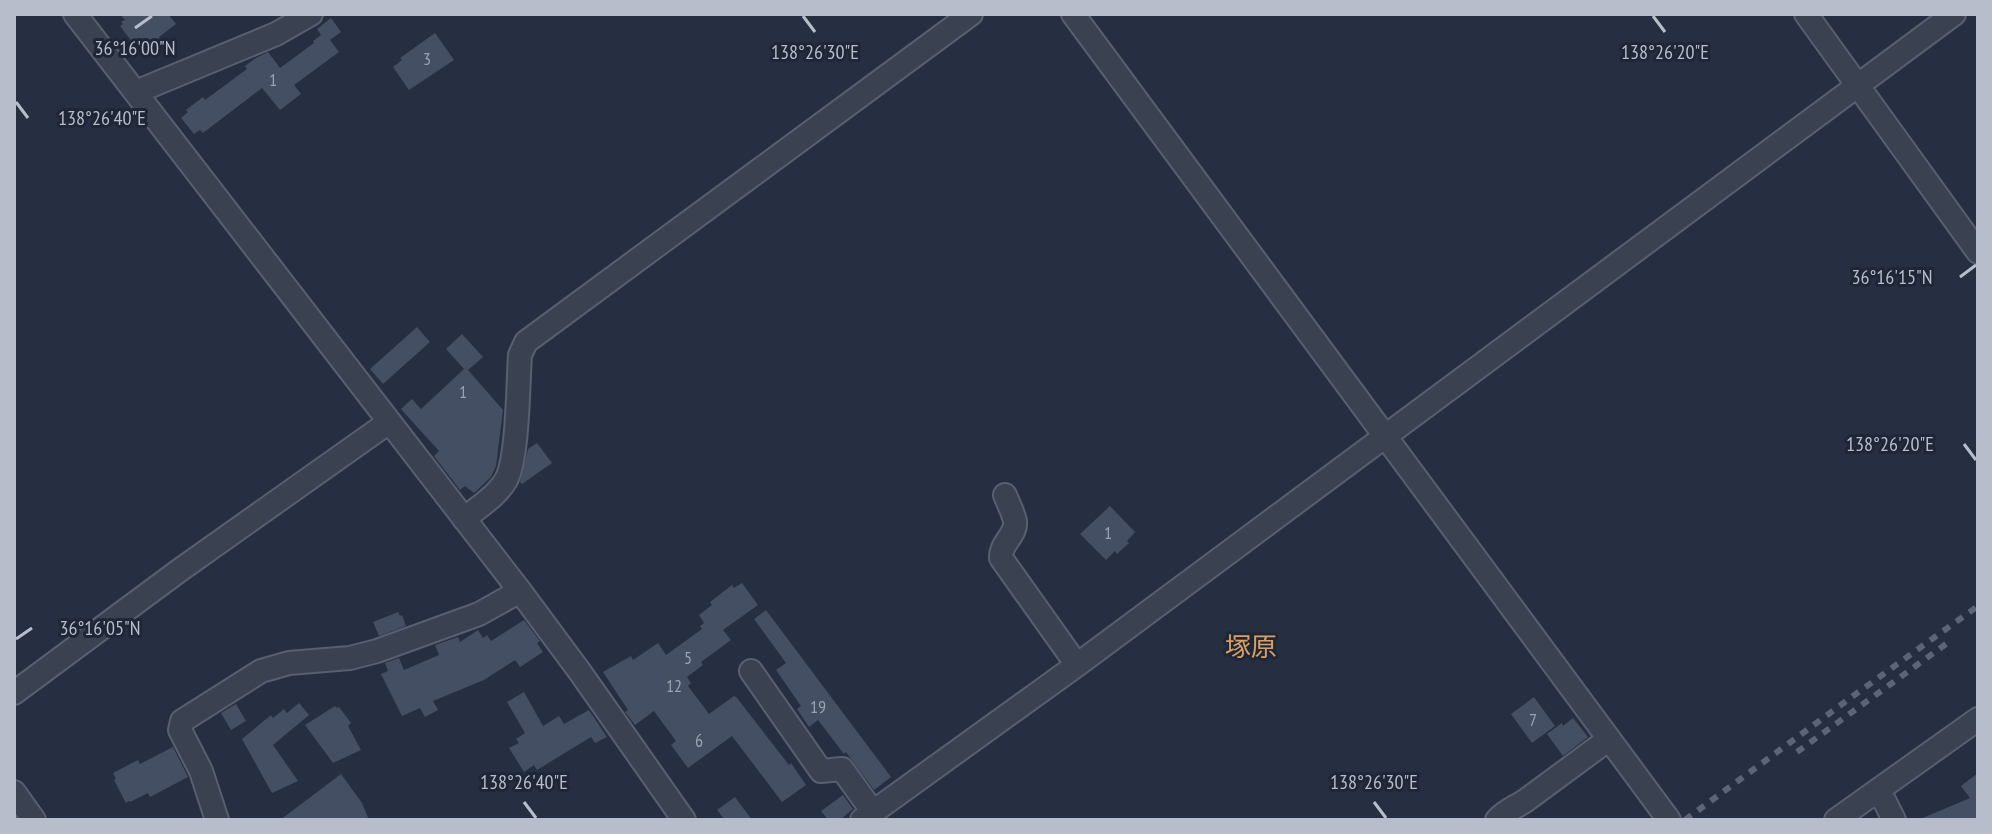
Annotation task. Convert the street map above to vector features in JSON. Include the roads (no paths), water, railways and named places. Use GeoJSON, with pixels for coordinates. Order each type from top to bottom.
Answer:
{"type":"FeatureCollection","features":[{"type":"Feature","properties":{"kind":"street"},"geometry":{"type":"LineString","coordinates":[[75,14],[520,591],[684,820]]}},
{"type":"Feature","properties":{"kind":"street"},"geometry":{"type":"LineString","coordinates":[[136,92],[276,34],[311,14]]}},
{"type":"Feature","properties":{"kind":"street"},"geometry":{"type":"LineString","coordinates":[[464,519],[500,489],[507,479],[514,447],[520,355],[526,342],[971,14]]}},
{"type":"Feature","properties":{"kind":"street"},"geometry":{"type":"LineString","coordinates":[[1073,14],[1669,820]]}},
{"type":"Feature","properties":{"kind":"street"},"geometry":{"type":"LineString","coordinates":[[1806,14],[1978,252]]}},
{"type":"Feature","properties":{"kind":"street"},"geometry":{"type":"LineString","coordinates":[[751,671],[821,771],[842,769],[868,816],[1077,665],[1954,14]]}},
{"type":"Feature","properties":{"kind":"street"},"geometry":{"type":"LineString","coordinates":[[14,693],[180,570],[389,422]]}},
{"type":"Feature","properties":{"kind":"street"},"geometry":{"type":"LineString","coordinates":[[1005,495],[1016,523],[1000,550],[1001,558],[1077,665]]}},
{"type":"Feature","properties":{"kind":"street"},"geometry":{"type":"LineString","coordinates":[[217,820],[201,771],[180,730],[182,721],[261,671],[289,663],[350,658],[377,651],[479,614],[520,591]]}},
{"type":"Feature","properties":{"kind":"street"},"geometry":{"type":"LineString","coordinates":[[1836,820],[1978,719]]}},
{"type":"Feature","properties":{"kind":"street"},"geometry":{"type":"LineString","coordinates":[[1497,820],[1506,810],[1525,801],[1609,739]]}},
{"type":"Feature","properties":{"kind":"street"},"geometry":{"type":"LineString","coordinates":[[1879,790],[1894,820]]}},
{"type":"Feature","properties":{"kind":"street"},"geometry":{"type":"LineString","coordinates":[[14,792],[34,820]]}},
{"type":"Feature","properties":{"kind":"railway"},"geometry":{"type":"LineString","coordinates":[[1685,820],[1978,606]]}},
{"type":"Feature","properties":{"kind":"railway"},"geometry":{"type":"LineString","coordinates":[[1797,752],[1946,644]]}},
{"type":"Feature","properties":{"kind":"district","name":"塚原"},"geometry":{"type":"Point","coordinates":[1251,647]}}]}
